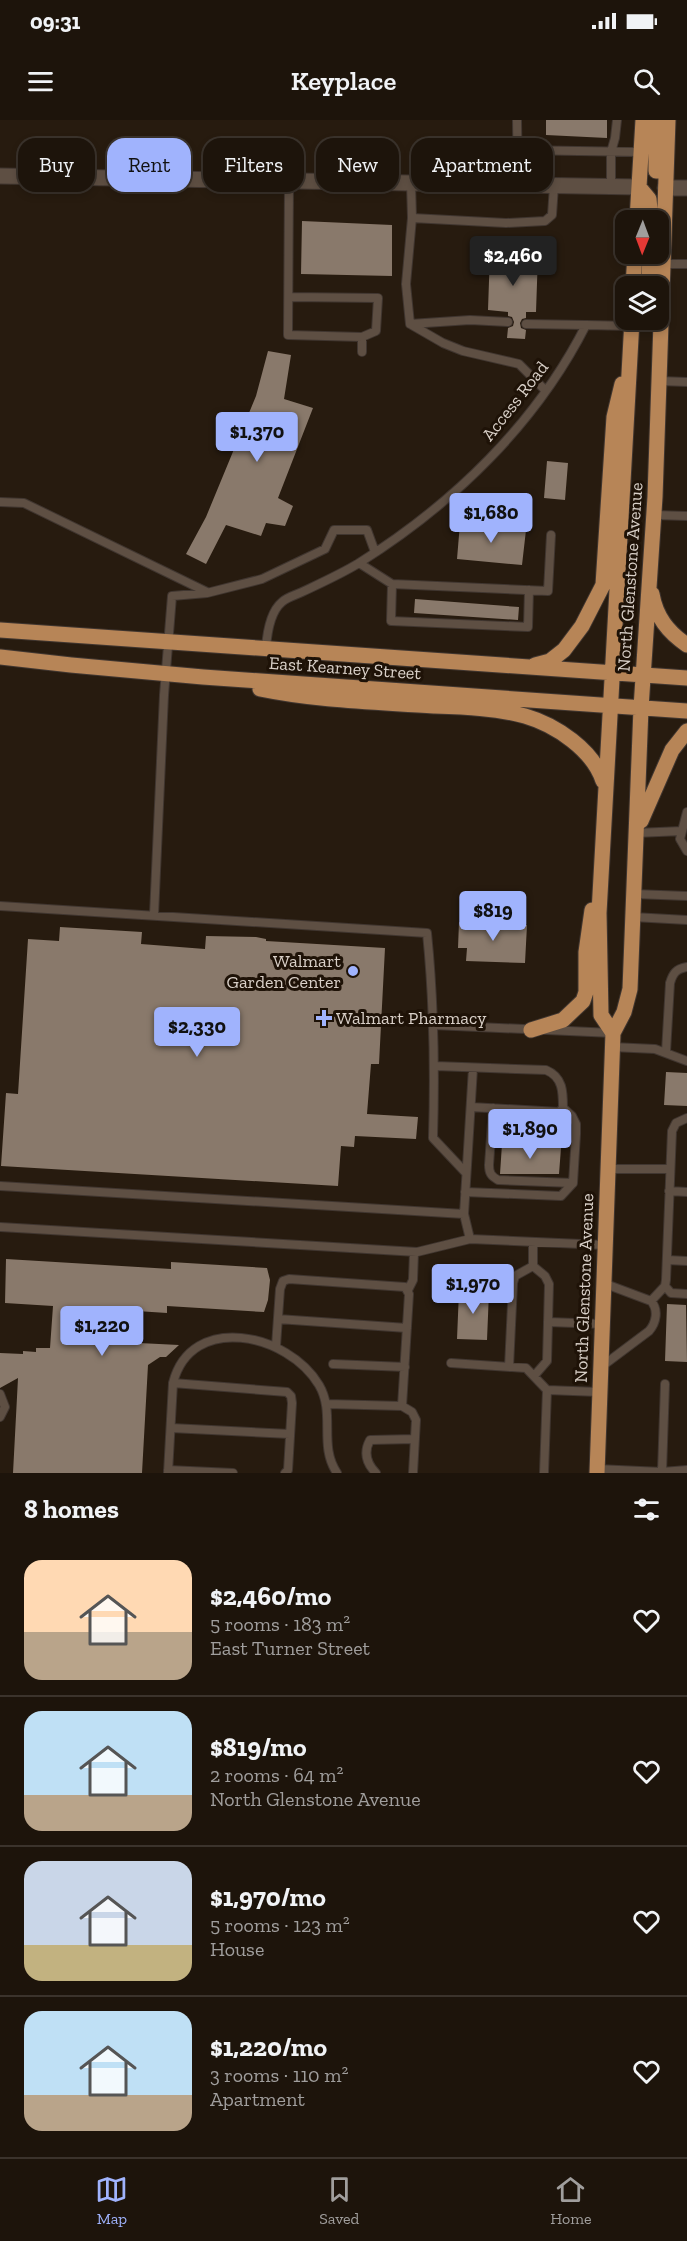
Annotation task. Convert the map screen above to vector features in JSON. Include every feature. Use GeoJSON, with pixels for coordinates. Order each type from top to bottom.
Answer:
{"type":"FeatureCollection","features":[{"type":"Feature","properties":{"kind":"main road"},"geometry":{"type":"LineString","coordinates":[[638,210],[643,120]]}},
{"type":"Feature","properties":{"kind":"main road"},"geometry":{"type":"LineString","coordinates":[[654,120],[656,176],[665,188]]}},
{"type":"Feature","properties":{"kind":"main road","name":"North Glenstone Avenue"},"geometry":{"type":"LineString","coordinates":[[664,210],[668,120]]}},
{"type":"Feature","properties":{"kind":"main road"},"geometry":{"type":"LineString","coordinates":[[639,187],[649,199],[650,210]]}},
{"type":"Feature","properties":{"kind":"main road","name":"North Glenstone Avenue"},"geometry":{"type":"LineString","coordinates":[[660,276],[662,264]]}},
{"type":"Feature","properties":{"kind":"main road","name":"North Glenstone Avenue"},"geometry":{"type":"LineString","coordinates":[[613,1040],[601,1015],[599,954],[601,875],[632,330]]}},
{"type":"Feature","properties":{"kind":"main road","name":"North Glenstone Avenue"},"geometry":{"type":"LineString","coordinates":[[597,1471],[613,1040],[630,989],[642,675],[654,515],[660,381],[658,330]]}},
{"type":"Feature","properties":{"kind":"main road"},"geometry":{"type":"LineString","coordinates":[[529,667],[550,661],[564,650],[582,626],[603,585],[614,417],[630,356]]}},
{"type":"Feature","properties":{"kind":"main road"},"geometry":{"type":"LineString","coordinates":[[650,576],[654,604],[659,618],[687,645]]}},
{"type":"Feature","properties":{"kind":"main road","name":"East Kearney Street"},"geometry":{"type":"LineString","coordinates":[[0,630],[687,678]]}},
{"type":"Feature","properties":{"kind":"main road","name":"East Kearney Street"},"geometry":{"type":"LineString","coordinates":[[0,657],[202,677],[687,711]]}},
{"type":"Feature","properties":{"kind":"main road"},"geometry":{"type":"LineString","coordinates":[[202,677],[305,697],[485,709],[526,716],[558,732],[589,756],[597,765],[606,790]]}},
{"type":"Feature","properties":{"kind":"main road"},"geometry":{"type":"LineString","coordinates":[[636,832],[672,750],[687,731]]}},
{"type":"Feature","properties":{"kind":"main road"},"geometry":{"type":"LineString","coordinates":[[531,1030],[563,1020],[583,1001],[586,992],[588,929],[601,875]]}},
{"type":"Feature","properties":{"kind":"street"},"geometry":{"type":"LineString","coordinates":[[0,176],[203,179]]}},
{"type":"Feature","properties":{"kind":"street"},"geometry":{"type":"LineString","coordinates":[[304,180],[411,183]]}},
{"type":"Feature","properties":{"kind":"street"},"geometry":{"type":"LineString","coordinates":[[554,186],[639,187]]}},
{"type":"Feature","properties":{"kind":"street"},"geometry":{"type":"LineString","coordinates":[[665,188],[687,188]]}},
{"type":"Feature","properties":{"kind":"lane"},"geometry":{"type":"LineString","coordinates":[[517,120],[517,138]]}},
{"type":"Feature","properties":{"kind":"lane"},"geometry":{"type":"LineString","coordinates":[[611,188],[611,152],[617,120]]}},
{"type":"Feature","properties":{"kind":"lane"},"geometry":{"type":"LineString","coordinates":[[553,151],[640,152]]}},
{"type":"Feature","properties":{"kind":"lane"},"geometry":{"type":"LineString","coordinates":[[412,218],[506,223],[545,221],[552,215],[554,186]]}},
{"type":"Feature","properties":{"kind":"lane"},"geometry":{"type":"LineString","coordinates":[[289,192],[288,335],[362,337],[376,331],[378,298],[289,297]]}},
{"type":"Feature","properties":{"kind":"lane"},"geometry":{"type":"LineString","coordinates":[[410,324],[406,284],[412,218],[411,192]]}},
{"type":"Feature","properties":{"kind":"lane"},"geometry":{"type":"LineString","coordinates":[[669,264],[687,264]]}},
{"type":"Feature","properties":{"kind":"lane"},"geometry":{"type":"LineString","coordinates":[[410,324],[470,320],[508,322]]}},
{"type":"Feature","properties":{"kind":"lane"},"geometry":{"type":"LineString","coordinates":[[410,324],[442,343],[463,351],[519,364],[545,390]]}},
{"type":"Feature","properties":{"kind":"lane"},"geometry":{"type":"LineString","coordinates":[[526,324],[586,326],[615,324]]}},
{"type":"Feature","properties":{"kind":"lane","name":"Access Road"},"geometry":{"type":"LineString","coordinates":[[266,648],[272,617],[281,602],[359,563],[375,552],[449,498],[509,440],[572,353],[586,326]]}},
{"type":"Feature","properties":{"kind":"lane"},"geometry":{"type":"LineString","coordinates":[[362,337],[362,352]]}},
{"type":"Feature","properties":{"kind":"lane"},"geometry":{"type":"LineString","coordinates":[[660,381],[687,382]]}},
{"type":"Feature","properties":{"kind":"lane"},"geometry":{"type":"LineString","coordinates":[[0,502],[24,503],[207,593]]}},
{"type":"Feature","properties":{"kind":"lane"},"geometry":{"type":"LineString","coordinates":[[654,515],[687,516]]}},
{"type":"Feature","properties":{"kind":"lane"},"geometry":{"type":"LineString","coordinates":[[154,915],[165,674],[172,596],[207,593],[262,579],[325,549],[334,530],[367,530],[375,552]]}},
{"type":"Feature","properties":{"kind":"lane"},"geometry":{"type":"LineString","coordinates":[[359,563],[392,584],[548,591],[551,535]]}},
{"type":"Feature","properties":{"kind":"lane"},"geometry":{"type":"LineString","coordinates":[[392,584],[391,621],[528,627],[530,590]]}},
{"type":"Feature","properties":{"kind":"lane"},"geometry":{"type":"LineString","coordinates":[[687,812],[680,839],[687,851]]}},
{"type":"Feature","properties":{"kind":"lane"},"geometry":{"type":"LineString","coordinates":[[636,832],[681,831]]}},
{"type":"Feature","properties":{"kind":"lane"},"geometry":{"type":"LineString","coordinates":[[634,894],[687,896]]}},
{"type":"Feature","properties":{"kind":"lane"},"geometry":{"type":"LineString","coordinates":[[0,906],[427,933],[434,1025],[433,1138],[466,1173]]}},
{"type":"Feature","properties":{"kind":"lane"},"geometry":{"type":"LineString","coordinates":[[633,917],[687,920]]}},
{"type":"Feature","properties":{"kind":"lane"},"geometry":{"type":"LineString","coordinates":[[666,1052],[672,974],[679,968],[687,967]]}},
{"type":"Feature","properties":{"kind":"lane"},"geometry":{"type":"LineString","coordinates":[[434,1025],[531,1030],[613,1040],[666,1052],[687,1061]]}},
{"type":"Feature","properties":{"kind":"lane"},"geometry":{"type":"LineString","coordinates":[[435,1066],[546,1070],[555,1074],[563,1088],[563,1108],[559,1112],[471,1107]]}},
{"type":"Feature","properties":{"kind":"lane"},"geometry":{"type":"LineString","coordinates":[[470,1239],[464,1214],[473,1068]]}},
{"type":"Feature","properties":{"kind":"lane"},"geometry":{"type":"LineString","coordinates":[[493,1108],[489,1164],[489,1172],[493,1176],[498,1180],[573,1183]]}},
{"type":"Feature","properties":{"kind":"lane"},"geometry":{"type":"LineString","coordinates":[[465,1192],[561,1196],[573,1183],[576,1124],[572,1116],[563,1108]]}},
{"type":"Feature","properties":{"kind":"lane"},"geometry":{"type":"LineString","coordinates":[[651,1301],[665,1286],[672,1131],[676,1123],[687,1118]]}},
{"type":"Feature","properties":{"kind":"lane"},"geometry":{"type":"LineString","coordinates":[[608,1169],[670,1169]]}},
{"type":"Feature","properties":{"kind":"lane"},"geometry":{"type":"LineString","coordinates":[[0,1186],[464,1214]]}},
{"type":"Feature","properties":{"kind":"lane"},"geometry":{"type":"LineString","coordinates":[[669,1191],[687,1192]]}},
{"type":"Feature","properties":{"kind":"lane"},"geometry":{"type":"LineString","coordinates":[[0,1227],[414,1251],[470,1239],[604,1245]]}},
{"type":"Feature","properties":{"kind":"lane"},"geometry":{"type":"LineString","coordinates":[[532,1266],[533,1242]]}},
{"type":"Feature","properties":{"kind":"lane"},"geometry":{"type":"LineString","coordinates":[[402,1406],[408,1290],[413,1280],[414,1251]]}},
{"type":"Feature","properties":{"kind":"lane"},"geometry":{"type":"LineString","coordinates":[[667,1260],[687,1261]]}},
{"type":"Feature","properties":{"kind":"lane"},"geometry":{"type":"LineString","coordinates":[[532,1266],[545,1276],[549,1284],[547,1361],[534,1376]]}},
{"type":"Feature","properties":{"kind":"lane"},"geometry":{"type":"LineString","coordinates":[[509,1367],[513,1283],[515,1276],[532,1266]]}},
{"type":"Feature","properties":{"kind":"lane"},"geometry":{"type":"LineString","coordinates":[[276,1346],[281,1284],[289,1279],[405,1287],[408,1290]]}},
{"type":"Feature","properties":{"kind":"lane"},"geometry":{"type":"LineString","coordinates":[[600,1367],[654,1326],[656,1311],[651,1301],[603,1283]]}},
{"type":"Feature","properties":{"kind":"lane"},"geometry":{"type":"LineString","coordinates":[[665,1286],[671,1293],[687,1294]]}},
{"type":"Feature","properties":{"kind":"lane"},"geometry":{"type":"LineString","coordinates":[[278,1319],[407,1328]]}},
{"type":"Feature","properties":{"kind":"lane"},"geometry":{"type":"LineString","coordinates":[[548,1322],[602,1324]]}},
{"type":"Feature","properties":{"kind":"lane"},"geometry":{"type":"LineString","coordinates":[[233,1473],[168,1471],[173,1383],[176,1373],[190,1354],[216,1339],[258,1340],[276,1346],[302,1362],[320,1386],[327,1404],[327,1448],[337,1473]]}},
{"type":"Feature","properties":{"kind":"lane"},"geometry":{"type":"LineString","coordinates":[[451,1363],[526,1368],[547,1390],[599,1392]]}},
{"type":"Feature","properties":{"kind":"lane"},"geometry":{"type":"LineString","coordinates":[[333,1364],[405,1367]]}},
{"type":"Feature","properties":{"kind":"lane"},"geometry":{"type":"LineString","coordinates":[[173,1383],[287,1392],[291,1396],[292,1403],[288,1470],[285,1473]]}},
{"type":"Feature","properties":{"kind":"lane"},"geometry":{"type":"LineString","coordinates":[[662,1472],[665,1384]]}},
{"type":"Feature","properties":{"kind":"lane"},"geometry":{"type":"LineString","coordinates":[[544,1473],[547,1390]]}},
{"type":"Feature","properties":{"kind":"lane"},"geometry":{"type":"LineString","coordinates":[[0,1394],[5,1407],[0,1417]]}},
{"type":"Feature","properties":{"kind":"lane"},"geometry":{"type":"LineString","coordinates":[[327,1404],[402,1406],[415,1416],[413,1473]]}},
{"type":"Feature","properties":{"kind":"lane"},"geometry":{"type":"LineString","coordinates":[[171,1428],[290,1434]]}},
{"type":"Feature","properties":{"kind":"lane"},"geometry":{"type":"LineString","coordinates":[[376,1473],[367,1461],[367,1445],[370,1440],[415,1439]]}},
{"type":"Feature","properties":{"kind":"lane"},"geometry":{"type":"LineString","coordinates":[[597,1471],[687,1470]]}},
{"type":"Feature","properties":{"kind":"building"},"geometry":{"type":"Polygon","coordinates":[[[546,120],[607,120],[607,138],[546,135],[546,120]]]}},
{"type":"Feature","properties":{"kind":"building"},"geometry":{"type":"Polygon","coordinates":[[[302,221],[392,225],[392,276],[301,274],[302,221]]]}},
{"type":"Feature","properties":{"kind":"building"},"geometry":{"type":"Polygon","coordinates":[[[490,252],[538,254],[536,312],[526,312],[526,318],[520,323],[521,328],[526,330],[525,339],[507,338],[508,328],[513,326],[514,322],[512,317],[508,316],[508,312],[488,310],[490,252]]]}},
{"type":"Feature","properties":{"kind":"building"},"geometry":{"type":"Polygon","coordinates":[[[268,351],[291,355],[284,399],[313,408],[278,498],[293,506],[285,526],[266,523],[261,536],[226,525],[206,564],[186,554],[206,517],[256,396],[268,351]]]}},
{"type":"Feature","properties":{"kind":"building"},"geometry":{"type":"Polygon","coordinates":[[[547,461],[568,463],[565,500],[544,498],[547,461]]]}},
{"type":"Feature","properties":{"kind":"building"},"geometry":{"type":"Polygon","coordinates":[[[460,523],[526,530],[522,565],[457,559],[460,523]]]}},
{"type":"Feature","properties":{"kind":"building"},"geometry":{"type":"Polygon","coordinates":[[[415,599],[519,607],[518,620],[414,613],[415,599]]]}},
{"type":"Feature","properties":{"kind":"building"},"geometry":{"type":"Polygon","coordinates":[[[459,922],[527,925],[525,963],[466,961],[467,948],[458,948],[459,922]]]}},
{"type":"Feature","properties":{"kind":"building"},"geometry":{"type":"Polygon","coordinates":[[[60,927],[142,932],[141,944],[205,949],[206,936],[256,937],[266,939],[266,941],[385,948],[379,1064],[371,1064],[367,1114],[418,1117],[416,1139],[355,1136],[354,1147],[341,1146],[338,1186],[1,1166],[6,1093],[18,1094],[28,939],[59,941],[60,927]]]}},
{"type":"Feature","properties":{"kind":"building"},"geometry":{"type":"Polygon","coordinates":[[[666,1072],[687,1073],[687,1106],[664,1105],[666,1072]]]}},
{"type":"Feature","properties":{"kind":"building"},"geometry":{"type":"Polygon","coordinates":[[[502,1144],[561,1148],[559,1174],[500,1174],[502,1144]]]}},
{"type":"Feature","properties":{"kind":"building"},"geometry":{"type":"Polygon","coordinates":[[[6,1259],[171,1269],[171,1262],[267,1268],[270,1280],[268,1300],[264,1312],[167,1306],[167,1313],[76,1307],[75,1324],[139,1332],[139,1343],[179,1345],[166,1357],[160,1357],[148,1365],[142,1473],[13,1473],[18,1378],[0,1388],[0,1353],[23,1354],[23,1351],[36,1352],[36,1348],[50,1348],[53,1306],[5,1303],[6,1259]]]}},
{"type":"Feature","properties":{"kind":"building"},"geometry":{"type":"Polygon","coordinates":[[[459,1291],[489,1292],[487,1340],[457,1339],[459,1291]]]}},
{"type":"Feature","properties":{"kind":"building"},"geometry":{"type":"Polygon","coordinates":[[[667,1304],[686,1305],[687,1362],[665,1361],[667,1304]]]}},
{"type":"Feature","properties":{"kind":"place","name":"Walmart Garden Center"},"geometry":{"type":"Point","coordinates":[353,971]}},
{"type":"Feature","properties":{"kind":"place","name":"Walmart Pharmacy"},"geometry":{"type":"Point","coordinates":[324,1018]}}]}
